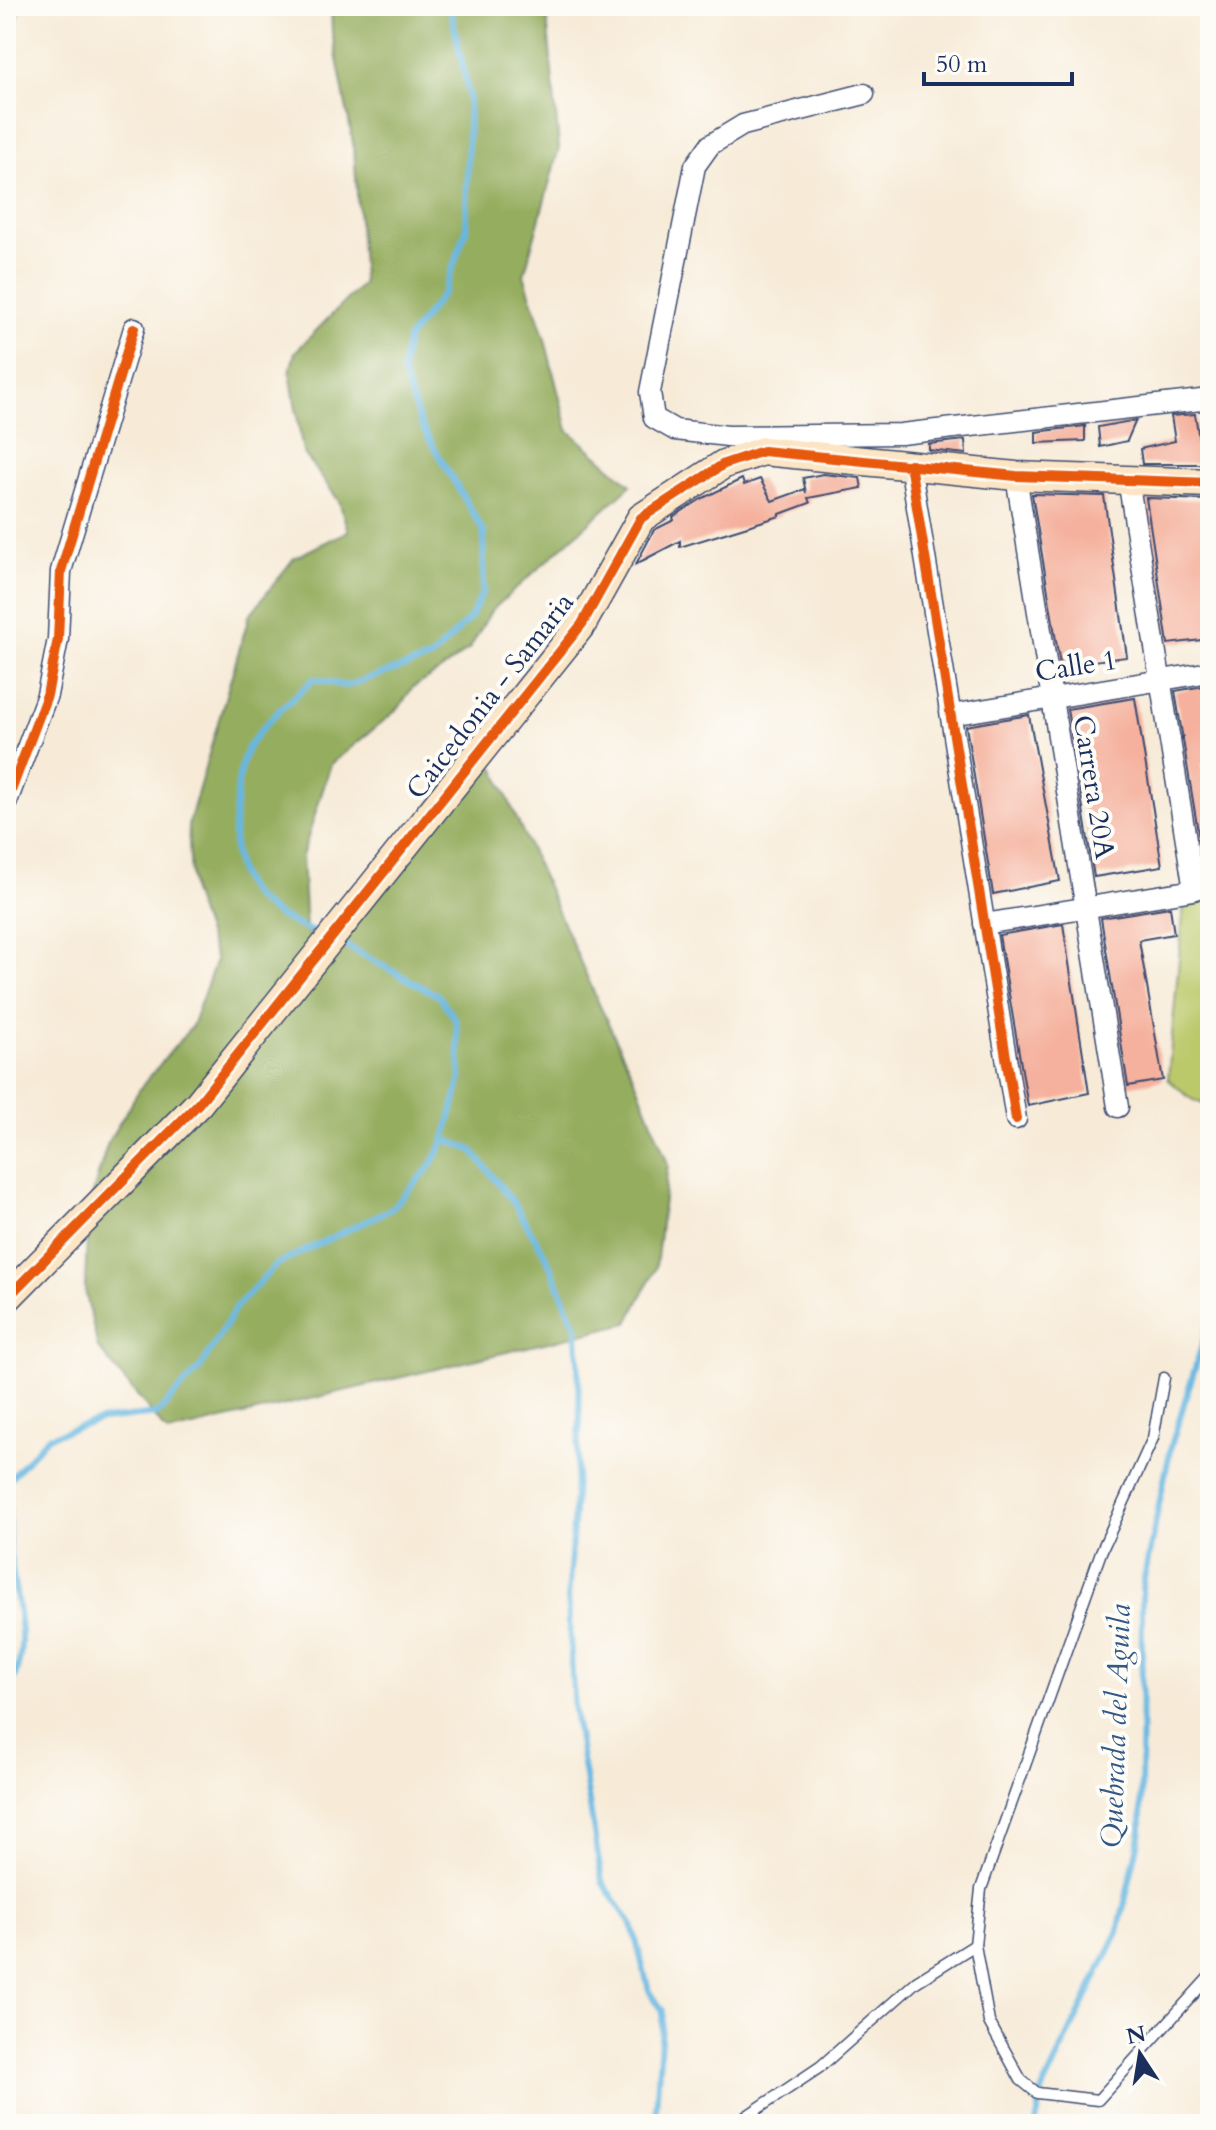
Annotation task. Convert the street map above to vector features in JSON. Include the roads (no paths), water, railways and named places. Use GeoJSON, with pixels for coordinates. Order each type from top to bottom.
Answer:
{"type":"FeatureCollection","features":[{"type":"Feature","properties":{"kind":"street"},"geometry":{"type":"LineString","coordinates":[[864,94],[743,125],[710,145],[695,166],[650,392],[654,418],[675,430],[728,436],[901,434],[1210,399]]}},
{"type":"Feature","properties":{"kind":"street"},"geometry":{"type":"LineString","coordinates":[[6,804],[47,695],[58,639],[61,571],[134,328]]}},
{"type":"Feature","properties":{"kind":"street","name":"Caicedonia - Samaria"},"geometry":{"type":"LineString","coordinates":[[6,1299],[209,1091],[582,624],[641,518],[724,464],[763,451],[1016,476],[1210,483]]}},
{"type":"Feature","properties":{"kind":"street"},"geometry":{"type":"LineString","coordinates":[[910,464],[1016,1119]]}},
{"type":"Feature","properties":{"kind":"street","name":"Carrera 20A"},"geometry":{"type":"LineString","coordinates":[[1016,476],[1118,1107]]}},
{"type":"Feature","properties":{"kind":"street"},"geometry":{"type":"LineString","coordinates":[[984,924],[1194,890],[1128,479]]}},
{"type":"Feature","properties":{"kind":"street","name":"Calle 1"},"geometry":{"type":"LineString","coordinates":[[951,715],[1210,672]]}},
{"type":"Feature","properties":{"kind":"lane"},"geometry":{"type":"LineString","coordinates":[[1164,1378],[1153,1438],[1101,1552],[981,1889],[975,1945],[989,2022],[1021,2080],[1037,2093],[1098,2100],[1210,1976]]}},
{"type":"Feature","properties":{"kind":"lane"},"geometry":{"type":"LineString","coordinates":[[740,2124],[744,2118],[820,2067],[916,1982],[975,1945]]}},
{"type":"Feature","properties":{"kind":"waterway"},"geometry":{"type":"LineString","coordinates":[[6,48],[19,6]]}},
{"type":"Feature","properties":{"kind":"waterway"},"geometry":{"type":"LineString","coordinates":[[323,936],[261,903],[248,890],[240,874],[234,832],[238,781],[246,752],[272,718],[314,679],[346,686],[431,658],[471,617],[483,591],[484,532],[422,427],[402,372],[407,340],[444,292],[466,230],[469,96],[450,6]]}},
{"type":"Feature","properties":{"kind":"waterway"},"geometry":{"type":"LineString","coordinates":[[6,1691],[15,1675],[21,1639],[9,1543],[9,1480],[48,1437],[101,1420],[157,1414],[201,1367],[236,1307],[277,1264],[391,1209],[431,1166],[445,1139],[461,1078],[456,1020],[439,996],[337,941]]}},
{"type":"Feature","properties":{"kind":"waterway"},"geometry":{"type":"LineString","coordinates":[[445,1139],[472,1150],[513,1202],[546,1256],[577,1329],[580,1421],[568,1600],[574,1710],[602,1881],[632,1925],[649,1990],[663,2011],[655,2124]]}},
{"type":"Feature","properties":{"kind":"waterway","name":"Quebrada del Aguila"},"geometry":{"type":"LineString","coordinates":[[1036,2124],[1043,2088],[1118,1932],[1141,1831],[1142,1588],[1171,1446],[1210,1319]]}}]}
